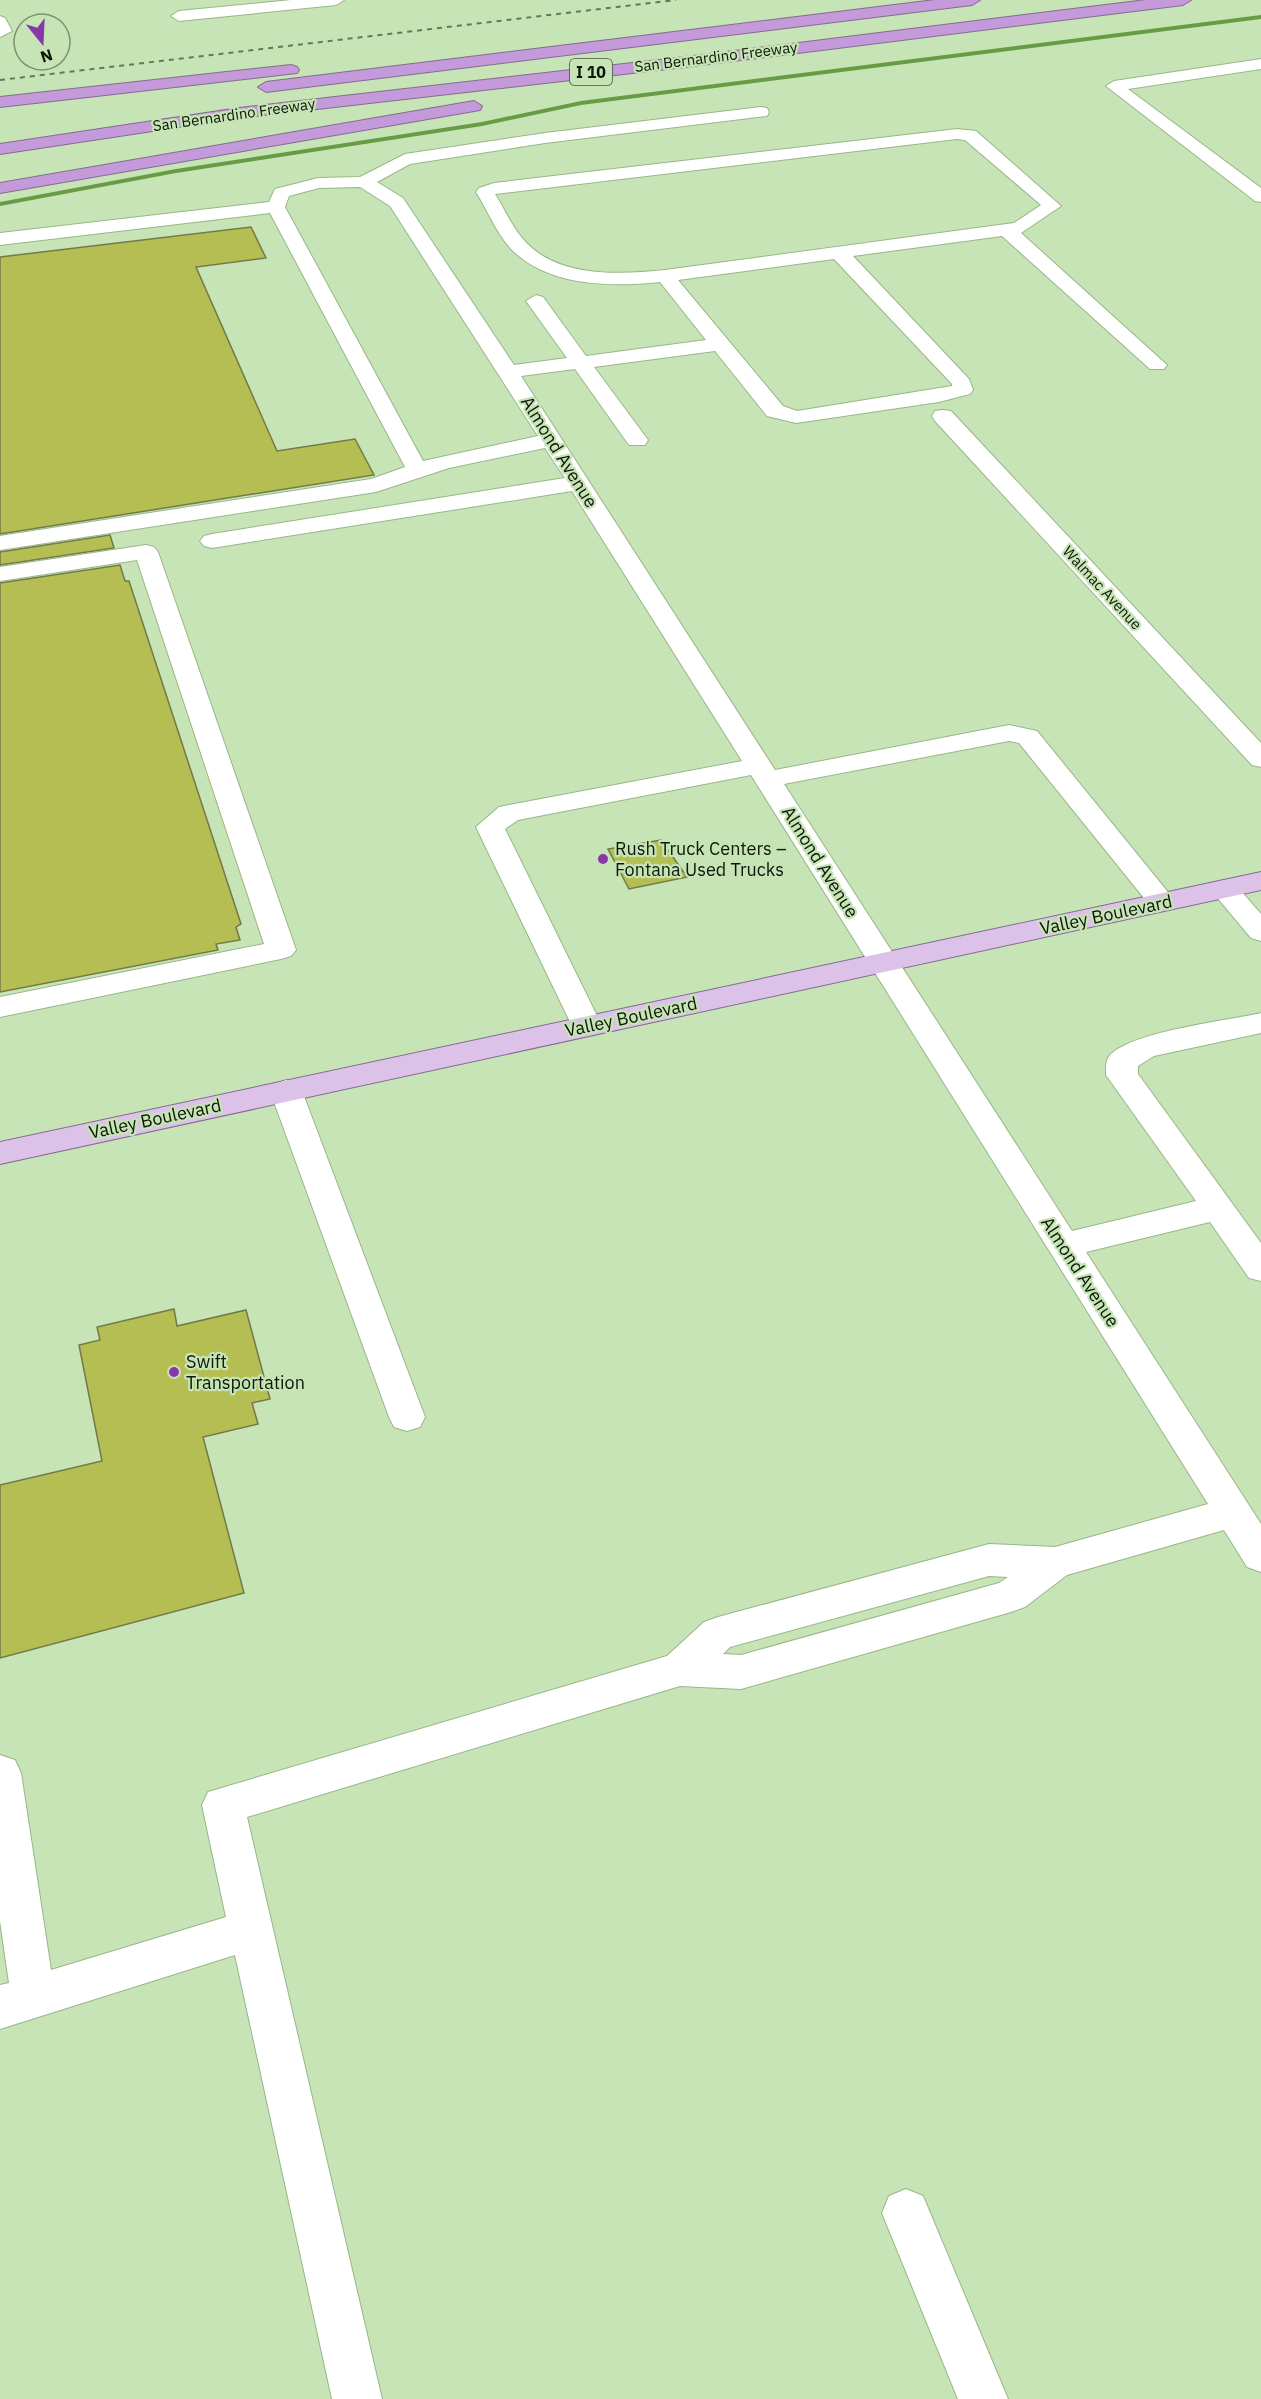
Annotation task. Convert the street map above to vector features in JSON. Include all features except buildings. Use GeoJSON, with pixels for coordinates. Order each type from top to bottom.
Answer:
{"type":"FeatureCollection","features":[{"type":"Feature","properties":{"kind":"highway","name":"San Bernardino Freeway"},"geometry":{"type":"LineString","coordinates":[[183,99],[463,61],[972,0]]}},
{"type":"Feature","properties":{"kind":"highway","name":"San Bernardino Freeway"},"geometry":{"type":"LineString","coordinates":[[0,149],[238,113],[685,62],[1183,0]]}},
{"type":"Feature","properties":{"kind":"highway"},"geometry":{"type":"LineString","coordinates":[[0,102],[352,64],[463,61]]}},
{"type":"Feature","properties":{"kind":"highway"},"geometry":{"type":"LineString","coordinates":[[533,97],[568,91],[685,62]]}},
{"type":"Feature","properties":{"kind":"highway"},"geometry":{"type":"LineString","coordinates":[[0,188],[486,105]]}},
{"type":"Feature","properties":{"kind":"highway"},"geometry":{"type":"LineString","coordinates":[[0,157],[238,113]]}},
{"type":"Feature","properties":{"kind":"main road","name":"Valley Boulevard"},"geometry":{"type":"LineString","coordinates":[[0,1153],[1261,881]]}},
{"type":"Feature","properties":{"kind":"street"},"geometry":{"type":"LineString","coordinates":[[179,16],[336,0]]}},
{"type":"Feature","properties":{"kind":"street"},"geometry":{"type":"LineString","coordinates":[[0,21],[4,31],[0,32]]}},
{"type":"Feature","properties":{"kind":"street"},"geometry":{"type":"LineString","coordinates":[[1261,64],[1114,86],[1261,197]]}},
{"type":"Feature","properties":{"kind":"street"},"geometry":{"type":"LineString","coordinates":[[417,468],[276,207],[281,193],[318,183],[364,182],[405,159],[545,138],[761,112]]}},
{"type":"Feature","properties":{"kind":"street"},"geometry":{"type":"LineString","coordinates":[[957,134],[970,135],[1052,206],[1019,228],[839,253],[627,280],[578,274],[549,266],[520,247],[485,192],[494,188],[957,134]]}},
{"type":"Feature","properties":{"kind":"street","name":"Almond Avenue"},"geometry":{"type":"LineString","coordinates":[[364,182],[397,202],[508,372],[1261,1556]]}},
{"type":"Feature","properties":{"kind":"street"},"geometry":{"type":"LineString","coordinates":[[0,239],[276,207]]}},
{"type":"Feature","properties":{"kind":"street"},"geometry":{"type":"LineString","coordinates":[[1007,230],[1157,365]]}},
{"type":"Feature","properties":{"kind":"street"},"geometry":{"type":"LineString","coordinates":[[665,276],[776,411],[796,417],[939,396],[963,390],[962,383],[839,253]]}},
{"type":"Feature","properties":{"kind":"street"},"geometry":{"type":"LineString","coordinates":[[536,301],[637,440]]}},
{"type":"Feature","properties":{"kind":"street"},"geometry":{"type":"LineString","coordinates":[[508,372],[720,344]]}},
{"type":"Feature","properties":{"kind":"street","name":"Walmac Avenue"},"geometry":{"type":"LineString","coordinates":[[943,416],[1261,759]]}},
{"type":"Feature","properties":{"kind":"street"},"geometry":{"type":"LineString","coordinates":[[0,543],[376,485],[417,468],[502,448],[552,440]]}},
{"type":"Feature","properties":{"kind":"street"},"geometry":{"type":"LineString","coordinates":[[213,541],[578,483]]}},
{"type":"Feature","properties":{"kind":"street"},"geometry":{"type":"LineString","coordinates":[[0,574],[146,552],[281,950],[0,1007]]}},
{"type":"Feature","properties":{"kind":"street"},"geometry":{"type":"LineString","coordinates":[[587,1026],[490,827],[508,813],[1009,733],[1028,738],[1162,902]]}},
{"type":"Feature","properties":{"kind":"street"},"geometry":{"type":"LineString","coordinates":[[1224,889],[1261,932]]}},
{"type":"Feature","properties":{"kind":"street"},"geometry":{"type":"LineString","coordinates":[[1261,1023],[1145,1048],[1122,1061],[1122,1076],[1261,1269]]}},
{"type":"Feature","properties":{"kind":"street"},"geometry":{"type":"LineString","coordinates":[[286,1091],[407,1417]]}},
{"type":"Feature","properties":{"kind":"street"},"geometry":{"type":"LineString","coordinates":[[1063,1245],[1218,1208]]}},
{"type":"Feature","properties":{"kind":"street"},"geometry":{"type":"LineString","coordinates":[[357,2399],[223,1805],[680,1669],[741,1672],[1011,1596],[1055,1563],[1233,1512]]}},
{"type":"Feature","properties":{"kind":"street"},"geometry":{"type":"LineString","coordinates":[[0,1773],[17,2002],[250,1930]]}},
{"type":"Feature","properties":{"kind":"street"},"geometry":{"type":"LineString","coordinates":[[906,2213],[983,2399]]}},
{"type":"Feature","properties":{"kind":"waterway"},"geometry":{"type":"LineString","coordinates":[[0,204],[176,171],[482,124],[581,103],[1261,17]]}},
{"type":"Feature","properties":{"kind":"railway"},"geometry":{"type":"LineString","coordinates":[[0,80],[676,0]]}},
{"type":"Feature","properties":{"kind":"place","name":"Rush Truck Centers – Fontana Used Trucks"},"geometry":{"type":"Point","coordinates":[603,859]}},
{"type":"Feature","properties":{"kind":"place","name":"Swift Transportation"},"geometry":{"type":"Point","coordinates":[174,1372]}}]}
